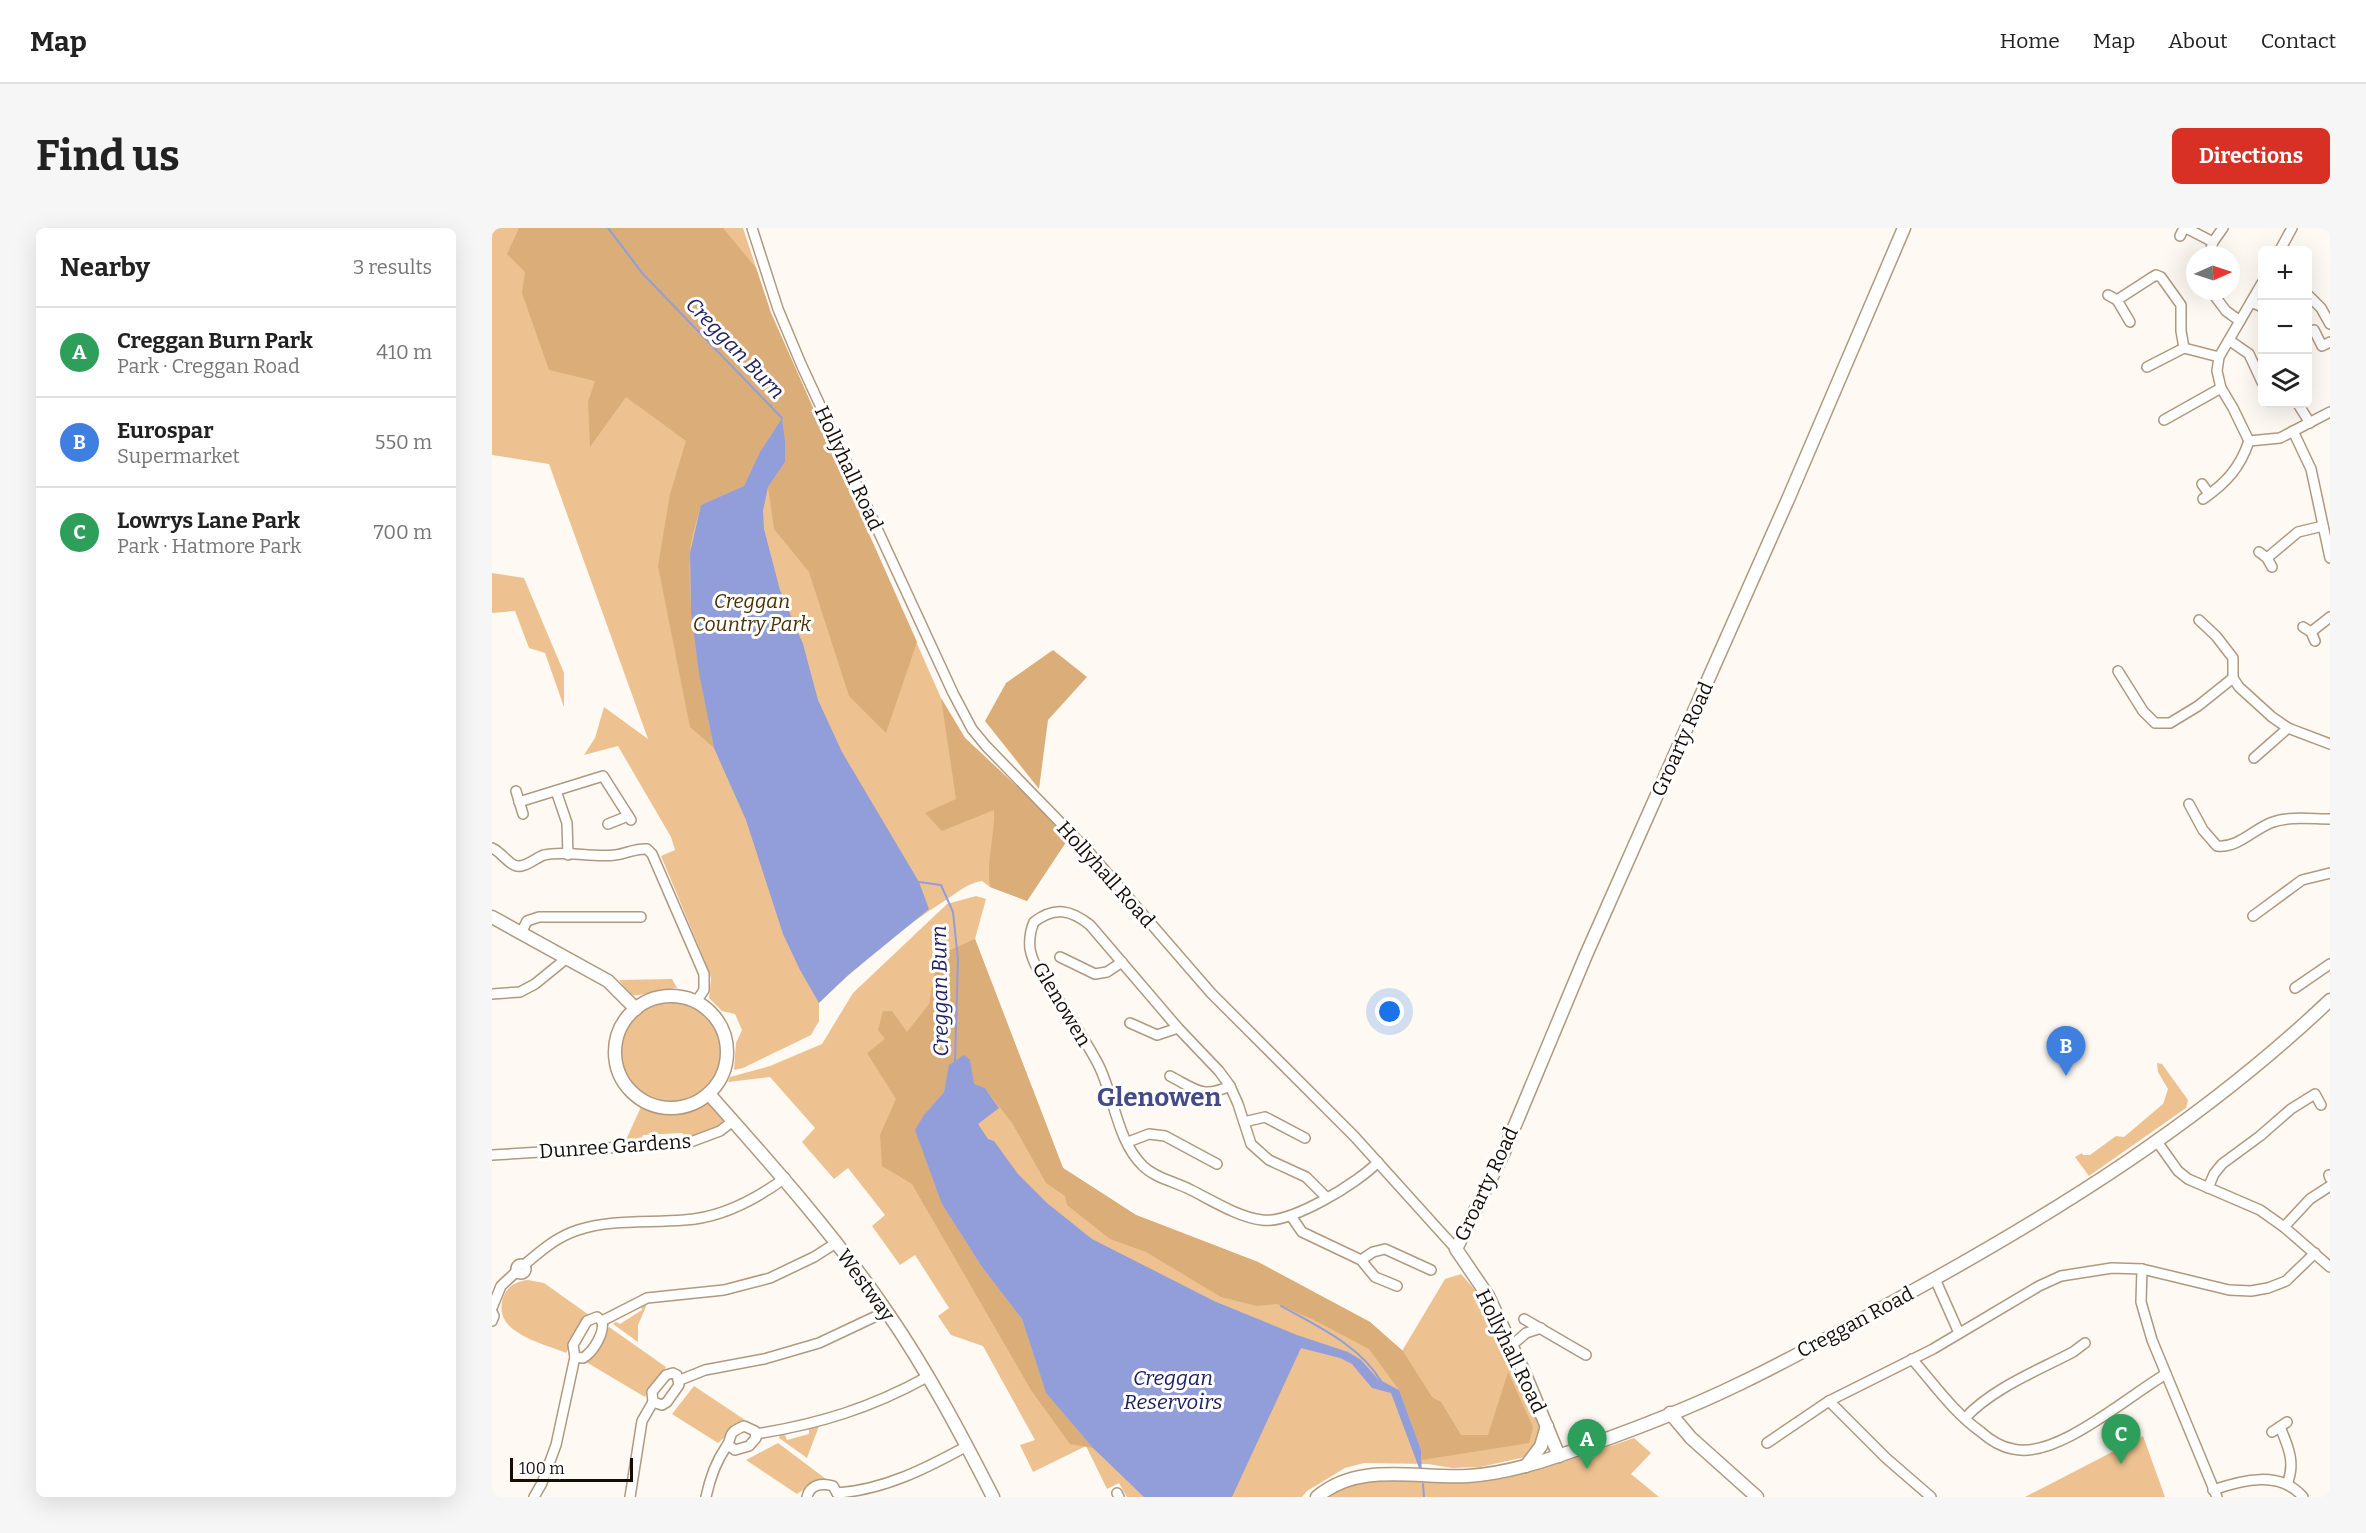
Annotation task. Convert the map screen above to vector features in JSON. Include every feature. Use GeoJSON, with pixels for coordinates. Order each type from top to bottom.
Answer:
{"type":"FeatureCollection","features":[{"type":"Feature","properties":{"kind":"street","name":"Hollyhall Road"},"geometry":{"type":"LineString","coordinates":[[752,228],[778,309],[801,364],[926,637],[972,729],[1088,851],[1211,993],[1378,1162],[1456,1249],[1488,1296],[1512,1345],[1559,1456]]}},
{"type":"Feature","properties":{"kind":"street","name":"Groarty Road"},"geometry":{"type":"LineString","coordinates":[[1456,1249],[1503,1154],[1586,955],[1789,497],[1904,228]]}},
{"type":"Feature","properties":{"kind":"street"},"geometry":{"type":"LineString","coordinates":[[2212,246],[2223,228]]}},
{"type":"Feature","properties":{"kind":"street"},"geometry":{"type":"LineString","coordinates":[[2282,246],[2292,228]]}},
{"type":"Feature","properties":{"kind":"street"},"geometry":{"type":"LineString","coordinates":[[2183,231],[2213,242]]}},
{"type":"Feature","properties":{"kind":"street"},"geometry":{"type":"LineString","coordinates":[[2117,300],[2156,275],[2161,277],[2181,305],[2181,331],[2184,348]]}},
{"type":"Feature","properties":{"kind":"street"},"geometry":{"type":"LineString","coordinates":[[2202,484],[2206,497],[2232,476],[2243,459],[2249,441],[2221,388],[2217,371],[2219,357],[2258,290]]}},
{"type":"Feature","properties":{"kind":"street"},"geometry":{"type":"LineString","coordinates":[[2108,295],[2117,300],[2130,322]]}},
{"type":"Feature","properties":{"kind":"street"},"geometry":{"type":"LineString","coordinates":[[2218,300],[2226,311],[2240,321]]}},
{"type":"Feature","properties":{"kind":"street"},"geometry":{"type":"LineString","coordinates":[[2312,300],[2330,322]]}},
{"type":"Feature","properties":{"kind":"street"},"geometry":{"type":"LineString","coordinates":[[2251,302],[2258,305]]}},
{"type":"Feature","properties":{"kind":"street"},"geometry":{"type":"LineString","coordinates":[[2314,330],[2322,346],[2330,342]]}},
{"type":"Feature","properties":{"kind":"street"},"geometry":{"type":"LineString","coordinates":[[2229,340],[2249,354],[2258,370]]}},
{"type":"Feature","properties":{"kind":"street"},"geometry":{"type":"LineString","coordinates":[[2142,357],[2149,369],[2184,348],[2219,357]]}},
{"type":"Feature","properties":{"kind":"street"},"geometry":{"type":"LineString","coordinates":[[2164,420],[2221,388]]}},
{"type":"Feature","properties":{"kind":"street"},"geometry":{"type":"LineString","coordinates":[[2301,408],[2310,423]]}},
{"type":"Feature","properties":{"kind":"street"},"geometry":{"type":"LineString","coordinates":[[2179,412],[2184,422]]}},
{"type":"Feature","properties":{"kind":"street"},"geometry":{"type":"LineString","coordinates":[[2249,441],[2280,438],[2330,412]]}},
{"type":"Feature","properties":{"kind":"street"},"geometry":{"type":"LineString","coordinates":[[2293,432],[2311,469],[2330,558]]}},
{"type":"Feature","properties":{"kind":"street"},"geometry":{"type":"LineString","coordinates":[[2319,504],[2330,502]]}},
{"type":"Feature","properties":{"kind":"street"},"geometry":{"type":"LineString","coordinates":[[2259,552],[2270,562],[2286,540],[2298,532],[2323,526]]}},
{"type":"Feature","properties":{"kind":"street"},"geometry":{"type":"LineString","coordinates":[[2310,634],[2330,617]]}},
{"type":"Feature","properties":{"kind":"street"},"geometry":{"type":"LineString","coordinates":[[2199,620],[2216,636],[2233,658],[2233,678],[2252,700],[2288,728],[2330,744]]}},
{"type":"Feature","properties":{"kind":"street"},"geometry":{"type":"LineString","coordinates":[[2118,671],[2143,711],[2155,723],[2161,724],[2170,723],[2198,706],[2233,678]]}},
{"type":"Feature","properties":{"kind":"street"},"geometry":{"type":"LineString","coordinates":[[2254,758],[2288,728]]}},
{"type":"Feature","properties":{"kind":"street"},"geometry":{"type":"LineString","coordinates":[[519,802],[603,776],[630,818],[608,824]]}},
{"type":"Feature","properties":{"kind":"street"},"geometry":{"type":"LineString","coordinates":[[516,791],[523,814]]}},
{"type":"Feature","properties":{"kind":"street"},"geometry":{"type":"LineString","coordinates":[[556,791],[567,823],[568,855]]}},
{"type":"Feature","properties":{"kind":"street"},"geometry":{"type":"LineString","coordinates":[[2189,804],[2203,830],[2217,846],[2232,845],[2271,823],[2285,819],[2330,819]]}},
{"type":"Feature","properties":{"kind":"street"},"geometry":{"type":"LineString","coordinates":[[492,848],[499,851],[514,866],[522,867],[535,858],[547,855],[615,855],[639,848],[647,849],[652,854],[704,974],[704,990],[696,1002]]}},
{"type":"Feature","properties":{"kind":"street"},"geometry":{"type":"LineString","coordinates":[[2253,916],[2302,880],[2330,873]]}},
{"type":"Feature","properties":{"kind":"street","name":"Glenowen"},"geometry":{"type":"LineString","coordinates":[[1327,1198],[1306,1178],[1269,1160],[1251,1144],[1230,1086],[1219,1071],[1178,1028],[1090,925],[1077,915],[1062,912],[1050,913],[1038,920],[1032,927],[1029,938],[1030,950],[1038,969],[1098,1064],[1109,1087],[1120,1128],[1142,1166],[1236,1211],[1262,1220],[1279,1220],[1327,1198],[1378,1162]]}},
{"type":"Feature","properties":{"kind":"street"},"geometry":{"type":"LineString","coordinates":[[492,916],[608,981],[636,1009]]}},
{"type":"Feature","properties":{"kind":"street"},"geometry":{"type":"LineString","coordinates":[[521,933],[527,921],[539,917],[641,917]]}},
{"type":"Feature","properties":{"kind":"street"},"geometry":{"type":"LineString","coordinates":[[1060,957],[1095,974],[1107,972],[1122,962]]}},
{"type":"Feature","properties":{"kind":"street"},"geometry":{"type":"LineString","coordinates":[[492,994],[520,992],[535,984],[567,958]]}},
{"type":"Feature","properties":{"kind":"street"},"geometry":{"type":"LineString","coordinates":[[2295,988],[2330,964]]}},
{"type":"Feature","properties":{"kind":"street"},"geometry":{"type":"LineString","coordinates":[[671,996],[696,1002],[717,1019],[727,1044],[727,1058],[724,1071],[709,1094],[691,1104],[670,1108],[643,1101],[632,1092],[623,1081],[615,1056],[620,1029],[636,1009],[652,999],[671,996]]}},
{"type":"Feature","properties":{"kind":"street","name":"Creggan Road"},"geometry":{"type":"LineString","coordinates":[[1317,1497],[1338,1484],[1374,1475],[1471,1476],[1525,1467],[1670,1413],[1741,1383],[2025,1227],[2158,1143],[2298,1031],[2330,1000]]}},
{"type":"Feature","properties":{"kind":"street"},"geometry":{"type":"LineString","coordinates":[[1130,1023],[1157,1035],[1178,1028]]}},
{"type":"Feature","properties":{"kind":"street"},"geometry":{"type":"LineString","coordinates":[[1170,1076],[1202,1092],[1214,1093],[1230,1086]]}},
{"type":"Feature","properties":{"kind":"street","name":"Westway"},"geometry":{"type":"LineString","coordinates":[[709,1094],[785,1178],[887,1311],[967,1446],[993,1497]]}},
{"type":"Feature","properties":{"kind":"street"},"geometry":{"type":"LineString","coordinates":[[2208,1188],[2214,1174],[2222,1164],[2291,1109],[2314,1094],[2321,1105]]}},
{"type":"Feature","properties":{"kind":"street"},"geometry":{"type":"LineString","coordinates":[[1244,1122],[1265,1118],[1305,1138]]}},
{"type":"Feature","properties":{"kind":"street","name":"Dunree Gardens"},"geometry":{"type":"LineString","coordinates":[[492,1155],[688,1143],[720,1131],[733,1121]]}},
{"type":"Feature","properties":{"kind":"street"},"geometry":{"type":"LineString","coordinates":[[1128,1142],[1149,1134],[1165,1136],[1217,1164]]}},
{"type":"Feature","properties":{"kind":"street"},"geometry":{"type":"LineString","coordinates":[[2158,1143],[2178,1171],[2188,1179],[2260,1210],[2330,1266]]}},
{"type":"Feature","properties":{"kind":"street"},"geometry":{"type":"LineString","coordinates":[[492,1321],[494,1316],[492,1310],[501,1287],[548,1244],[577,1230],[609,1223],[687,1220],[706,1217],[743,1205],[785,1178]]}},
{"type":"Feature","properties":{"kind":"street"},"geometry":{"type":"LineString","coordinates":[[2284,1227],[2310,1199],[2330,1186]]}},
{"type":"Feature","properties":{"kind":"street"},"geometry":{"type":"LineString","coordinates":[[1291,1216],[1302,1232],[1361,1260],[1375,1276],[1397,1286]]}},
{"type":"Feature","properties":{"kind":"street"},"geometry":{"type":"LineString","coordinates":[[602,1321],[647,1298],[724,1290],[770,1278],[814,1257],[836,1243]]}},
{"type":"Feature","properties":{"kind":"street"},"geometry":{"type":"LineString","coordinates":[[1361,1260],[1373,1252],[1385,1250],[1431,1270]]}},
{"type":"Feature","properties":{"kind":"street"},"geometry":{"type":"LineString","coordinates":[[1767,1443],[1829,1401],[1912,1359],[2039,1286],[2061,1276],[2103,1269],[2142,1269],[2229,1290],[2251,1291],[2286,1281],[2314,1253]]}},
{"type":"Feature","properties":{"kind":"street"},"geometry":{"type":"LineString","coordinates":[[2142,1269],[2140,1302],[2166,1374],[2215,1494],[2232,1483],[2261,1479],[2287,1484],[2303,1497]]}},
{"type":"Feature","properties":{"kind":"street"},"geometry":{"type":"LineString","coordinates":[[1935,1278],[1959,1333]]}},
{"type":"Feature","properties":{"kind":"street"},"geometry":{"type":"LineString","coordinates":[[680,1380],[705,1370],[799,1350],[850,1330],[887,1311]]}},
{"type":"Feature","properties":{"kind":"street"},"geometry":{"type":"LineString","coordinates":[[534,1497],[542,1483],[556,1445],[575,1357],[573,1345],[587,1321],[597,1317],[602,1321]]}},
{"type":"Feature","properties":{"kind":"street"},"geometry":{"type":"LineString","coordinates":[[1524,1319],[1586,1354]]}},
{"type":"Feature","properties":{"kind":"street"},"geometry":{"type":"LineString","coordinates":[[575,1357],[583,1358],[588,1355],[602,1331],[602,1321]]}},
{"type":"Feature","properties":{"kind":"street"},"geometry":{"type":"LineString","coordinates":[[1512,1345],[1526,1333],[1541,1328]]}},
{"type":"Feature","properties":{"kind":"street"},"geometry":{"type":"LineString","coordinates":[[1965,1418],[1974,1408],[2085,1343]]}},
{"type":"Feature","properties":{"kind":"street"},"geometry":{"type":"LineString","coordinates":[[1912,1359],[1965,1418],[1999,1444],[2014,1450],[2029,1450],[2063,1441],[2166,1374]]}},
{"type":"Feature","properties":{"kind":"street"},"geometry":{"type":"LineString","coordinates":[[630,1497],[642,1421],[653,1402],[652,1392],[666,1375],[673,1373],[678,1375],[679,1385],[668,1402],[662,1405],[653,1402]]}},
{"type":"Feature","properties":{"kind":"street"},"geometry":{"type":"LineString","coordinates":[[756,1434],[836,1418],[895,1395],[927,1377]]}},
{"type":"Feature","properties":{"kind":"street"},"geometry":{"type":"LineString","coordinates":[[1829,1401],[1886,1458],[1931,1497]]}},
{"type":"Feature","properties":{"kind":"street"},"geometry":{"type":"LineString","coordinates":[[1670,1413],[1691,1438],[1757,1497]]}},
{"type":"Feature","properties":{"kind":"street"},"geometry":{"type":"LineString","coordinates":[[706,1497],[712,1472],[720,1453],[728,1445],[730,1435],[744,1426],[751,1428],[756,1434]]}},
{"type":"Feature","properties":{"kind":"street"},"geometry":{"type":"LineString","coordinates":[[1525,1467],[1541,1446],[1547,1426]]}},
{"type":"Feature","properties":{"kind":"street"},"geometry":{"type":"LineString","coordinates":[[2279,1427],[2290,1453],[2292,1465],[2287,1484]]}},
{"type":"Feature","properties":{"kind":"street"},"geometry":{"type":"LineString","coordinates":[[728,1445],[735,1450],[741,1449],[753,1442],[756,1434]]}},
{"type":"Feature","properties":{"kind":"street"},"geometry":{"type":"LineString","coordinates":[[807,1497],[810,1490],[820,1484],[833,1486],[836,1495],[879,1486],[933,1465],[967,1446]]}},
{"type":"Feature","properties":{"kind":"green space","name":"Creggan Country Park"},"geometry":{"type":"Polygon","coordinates":[[[492,228],[743,228],[771,313],[941,698],[965,738],[1070,836],[1027,901],[990,887],[982,881],[963,888],[896,935],[819,1002],[819,1021],[811,1035],[743,1068],[734,1070],[736,1043],[742,1030],[735,1014],[722,1011],[709,998],[711,979],[709,971],[661,856],[675,850],[671,837],[618,746],[584,755],[595,738],[604,707],[648,739],[549,464],[492,455],[492,228]]]}},
{"type":"Feature","properties":{"kind":"green space"},"geometry":{"type":"Polygon","coordinates":[[[492,573],[524,578],[564,673],[564,707],[545,653],[529,648],[515,611],[492,613],[492,573]]]}},
{"type":"Feature","properties":{"kind":"green space"},"geometry":{"type":"Polygon","coordinates":[[[976,896],[986,899],[975,939],[1063,1168],[1136,1215],[1258,1262],[1370,1322],[1402,1351],[1445,1279],[1461,1274],[1480,1296],[1538,1418],[1540,1432],[1536,1448],[1526,1457],[1480,1467],[1452,1468],[1428,1464],[1364,1463],[1345,1468],[1307,1491],[1302,1497],[1127,1497],[1119,1483],[1107,1489],[1086,1446],[1033,1472],[1020,1445],[1035,1440],[983,1346],[951,1335],[938,1316],[949,1308],[915,1255],[900,1265],[872,1226],[885,1215],[848,1168],[834,1179],[802,1142],[815,1128],[770,1077],[728,1082],[730,1077],[770,1066],[822,1044],[853,993],[947,904],[976,896]]]}},
{"type":"Feature","properties":{"kind":"green space"},"geometry":{"type":"Polygon","coordinates":[[[672,979],[677,988],[636,995],[629,993],[619,980],[672,979]]]}},
{"type":"Feature","properties":{"kind":"green space"},"geometry":{"type":"Polygon","coordinates":[[[671,1001],[691,1005],[707,1016],[718,1032],[722,1052],[718,1072],[707,1088],[691,1099],[671,1103],[651,1099],[635,1088],[624,1072],[620,1052],[624,1032],[635,1016],[651,1005],[671,1001]]]}},
{"type":"Feature","properties":{"kind":"green space"},"geometry":{"type":"Polygon","coordinates":[[[2157,1063],[2162,1064],[2188,1100],[2186,1108],[2089,1176],[2075,1157],[2082,1153],[2090,1155],[2116,1136],[2124,1137],[2163,1104],[2168,1089],[2158,1072],[2157,1063]]]}},
{"type":"Feature","properties":{"kind":"green space"},"geometry":{"type":"Polygon","coordinates":[[[710,1104],[723,1118],[723,1121],[715,1128],[687,1138],[682,1133],[643,1135],[640,1141],[625,1142],[641,1107],[672,1112],[710,1104]]]}},
{"type":"Feature","properties":{"kind":"green space"},"geometry":{"type":"Polygon","coordinates":[[[528,1280],[544,1283],[589,1315],[566,1353],[521,1335],[505,1320],[502,1310],[503,1298],[507,1290],[513,1285],[528,1280]]]}},
{"type":"Feature","properties":{"kind":"green space"},"geometry":{"type":"Polygon","coordinates":[[[647,1304],[638,1325],[638,1342],[613,1324],[616,1322],[620,1324],[642,1310],[641,1306],[647,1304]]]}},
{"type":"Feature","properties":{"kind":"green space"},"geometry":{"type":"Polygon","coordinates":[[[609,1327],[666,1367],[645,1397],[586,1362],[609,1327]]]}},
{"type":"Feature","properties":{"kind":"green space"},"geometry":{"type":"Polygon","coordinates":[[[694,1386],[745,1420],[718,1443],[672,1414],[694,1386]]]}},
{"type":"Feature","properties":{"kind":"green space"},"geometry":{"type":"Polygon","coordinates":[[[819,1426],[807,1458],[779,1438],[780,1435],[785,1435],[787,1440],[809,1434],[809,1428],[819,1426]]]}},
{"type":"Feature","properties":{"kind":"green space"},"geometry":{"type":"Polygon","coordinates":[[[2143,1436],[2165,1497],[2025,1497],[2143,1436]]]}},
{"type":"Feature","properties":{"kind":"green space"},"geometry":{"type":"Polygon","coordinates":[[[1634,1438],[1651,1453],[1631,1474],[1659,1497],[1327,1497],[1356,1484],[1386,1479],[1467,1482],[1515,1475],[1634,1438]]]}},
{"type":"Feature","properties":{"kind":"green space"},"geometry":{"type":"Polygon","coordinates":[[[778,1443],[826,1479],[817,1481],[797,1494],[746,1460],[778,1443]]]}},
{"type":"Feature","properties":{"kind":"shaded area"},"geometry":{"type":"Polygon","coordinates":[[[519,228],[723,228],[756,268],[771,313],[917,642],[886,733],[849,696],[809,572],[774,529],[768,487],[785,462],[782,418],[760,452],[744,486],[701,505],[690,549],[691,604],[696,652],[714,748],[690,727],[658,566],[670,494],[686,441],[626,397],[590,447],[588,402],[595,381],[549,370],[522,293],[525,272],[507,254],[519,228]]]}},
{"type":"Feature","properties":{"kind":"shaded area"},"geometry":{"type":"Polygon","coordinates":[[[1053,650],[1087,677],[1048,720],[1039,789],[985,721],[1006,683],[1053,650]]]}},
{"type":"Feature","properties":{"kind":"shaded area"},"geometry":{"type":"Polygon","coordinates":[[[941,698],[965,738],[1070,836],[1027,901],[990,887],[989,868],[994,810],[942,831],[925,813],[956,799],[941,698]]]}},
{"type":"Feature","properties":{"kind":"shaded area"},"geometry":{"type":"Polygon","coordinates":[[[975,939],[1063,1168],[1136,1215],[1258,1262],[1370,1322],[1403,1351],[1432,1397],[1441,1402],[1461,1435],[1488,1435],[1508,1372],[1533,1427],[1529,1443],[1422,1460],[1421,1450],[1399,1390],[1369,1349],[1312,1319],[1277,1304],[1257,1306],[1221,1297],[1146,1252],[1110,1239],[1067,1205],[1065,1196],[1046,1183],[1012,1123],[985,1088],[973,1084],[970,1060],[946,1083],[944,1092],[924,1115],[942,1204],[982,1267],[1022,1319],[1046,1393],[1093,1448],[1070,1444],[1031,1390],[912,1184],[882,1166],[880,1135],[896,1099],[867,1053],[885,1039],[878,1030],[883,1011],[892,1011],[907,1032],[929,1004],[936,966],[948,951],[975,939]]]}},
{"type":"Feature","properties":{"kind":"water"},"geometry":{"type":"Polygon","coordinates":[[[782,418],[785,462],[768,487],[763,511],[764,529],[780,590],[803,644],[818,700],[842,752],[919,882],[929,909],[847,976],[819,1003],[783,934],[746,820],[714,748],[699,673],[691,613],[690,553],[701,505],[744,486],[760,452],[782,418]]]}},
{"type":"Feature","properties":{"kind":"water","name":"Creggan Reservoirs"},"geometry":{"type":"Polygon","coordinates":[[[964,1055],[970,1060],[974,1084],[985,1088],[999,1108],[978,1124],[988,1139],[994,1141],[1018,1174],[1047,1203],[1092,1239],[1214,1301],[1297,1335],[1348,1352],[1361,1360],[1378,1379],[1399,1390],[1421,1450],[1422,1476],[1391,1393],[1372,1388],[1352,1364],[1340,1358],[1301,1348],[1232,1497],[1144,1497],[1093,1448],[1046,1393],[1022,1319],[982,1267],[942,1204],[915,1130],[924,1115],[944,1092],[949,1065],[964,1055]]]}},
{"type":"Feature","properties":{"kind":"waterway","name":"Creggan Burn"},"geometry":{"type":"LineString","coordinates":[[608,228],[643,274],[782,418]]}},
{"type":"Feature","properties":{"kind":"waterway","name":"Creggan Burn"},"geometry":{"type":"LineString","coordinates":[[919,882],[941,885],[953,912],[958,960],[955,1061]]}},
{"type":"Feature","properties":{"kind":"waterway"},"geometry":{"type":"LineString","coordinates":[[1281,1306],[1323,1329],[1349,1347],[1372,1368],[1381,1381]]}},
{"type":"Feature","properties":{"kind":"waterway","name":"Creggan Burn"},"geometry":{"type":"LineString","coordinates":[[1423,1484],[1424,1497]]}},
{"type":"Feature","properties":{"kind":"place","name":"Eurospar"},"geometry":{"type":"Point","coordinates":[2066,1076]}},
{"type":"Feature","properties":{"kind":"place","name":"Lowrys Lane Park"},"geometry":{"type":"Point","coordinates":[2121,1464]}},
{"type":"Feature","properties":{"kind":"place","name":"Creggan Burn Park"},"geometry":{"type":"Point","coordinates":[1587,1469]}},
{"type":"Feature","properties":{"kind":"district","name":"Glenowen"},"geometry":{"type":"Point","coordinates":[1159,1097]}}]}
